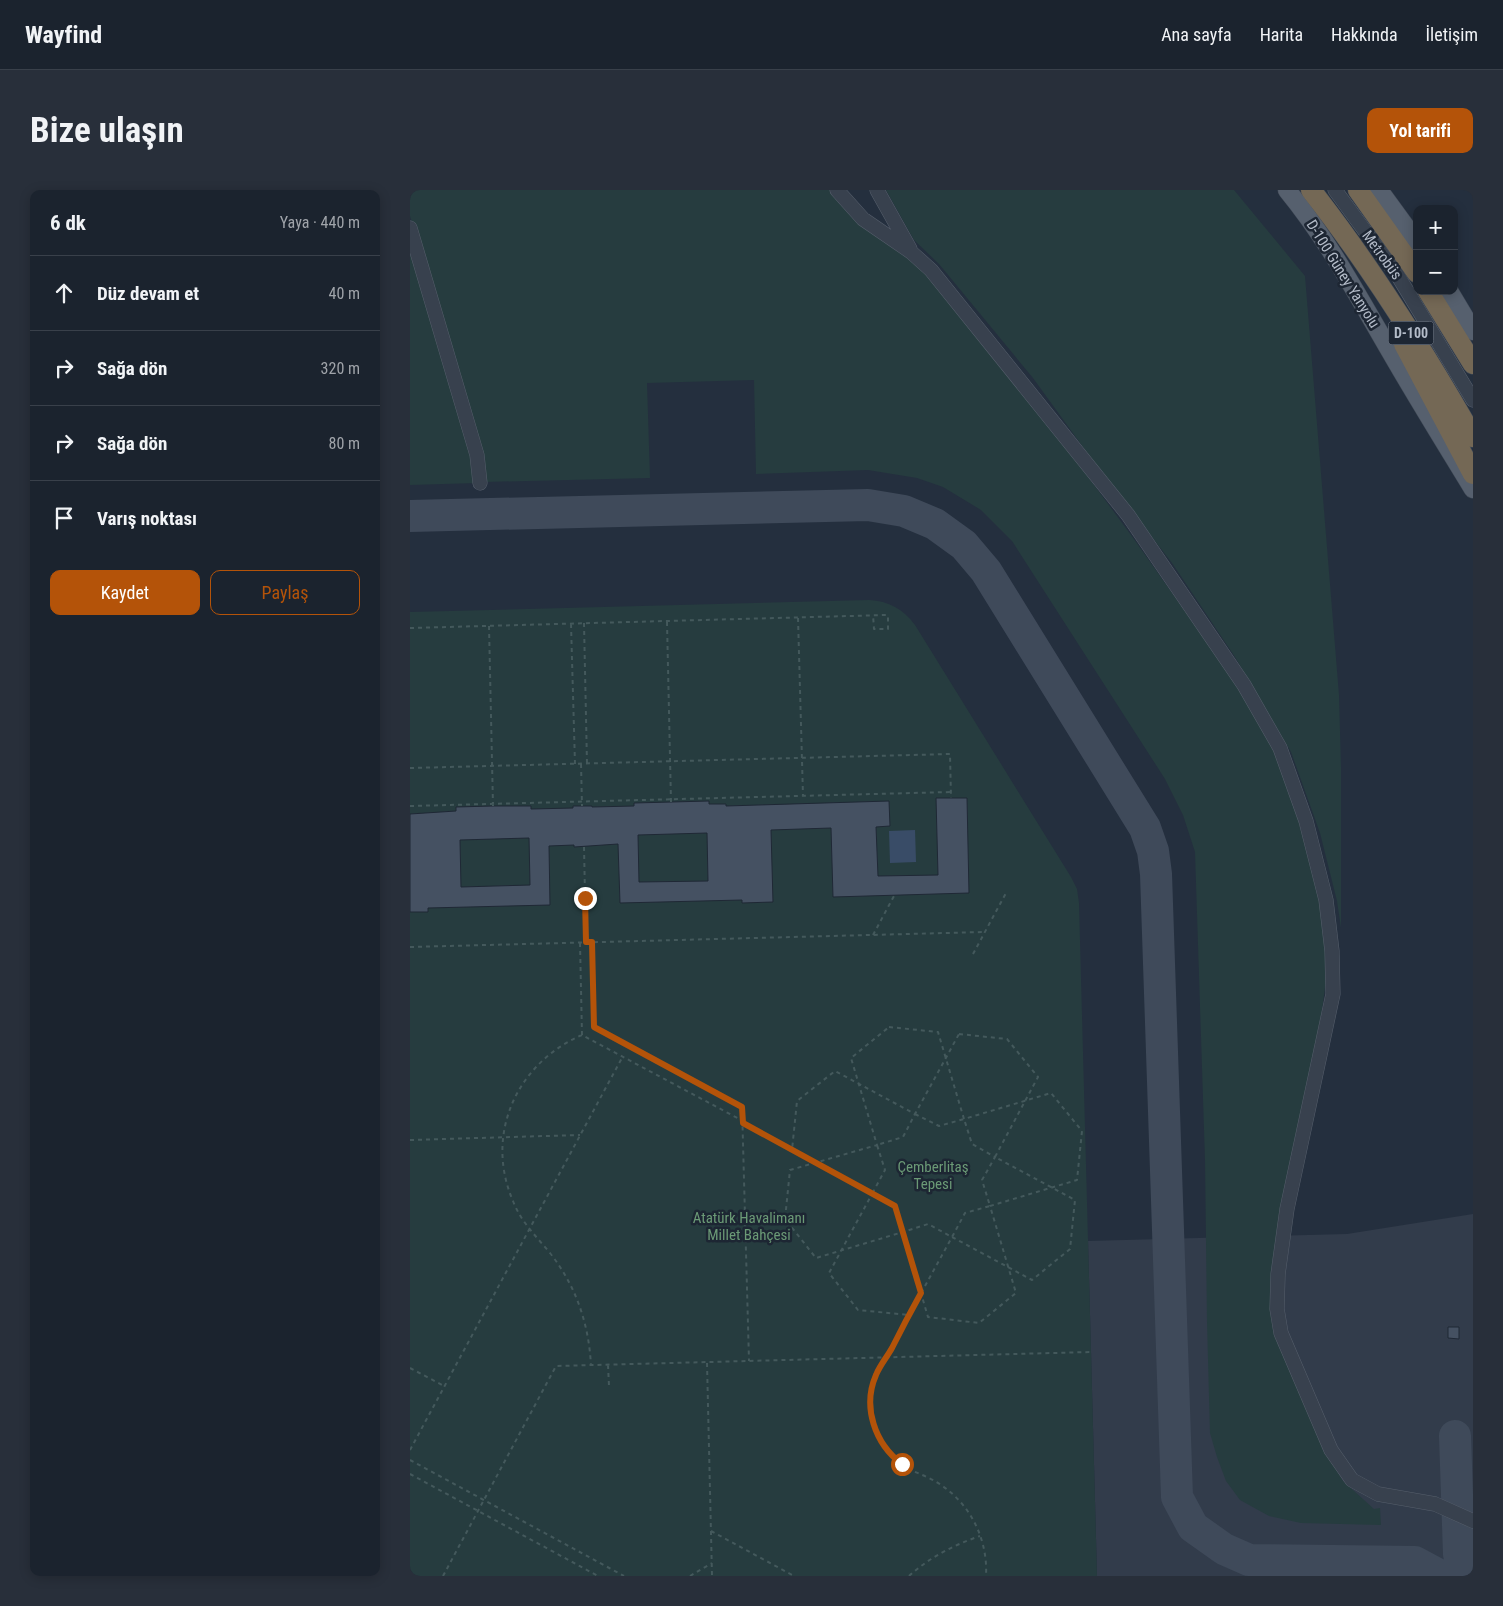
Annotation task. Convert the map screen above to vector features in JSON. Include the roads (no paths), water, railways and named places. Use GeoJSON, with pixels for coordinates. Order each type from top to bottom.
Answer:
{"type":"FeatureCollection","features":[{"type":"Feature","properties":{"kind":"highway","name":"D-100"},"geometry":{"type":"LineString","coordinates":[[1311,190],[1344,232],[1403,320],[1473,437]]}},
{"type":"Feature","properties":{"kind":"highway"},"geometry":{"type":"LineString","coordinates":[[1358,190],[1413,267]]}},
{"type":"Feature","properties":{"kind":"highway"},"geometry":{"type":"LineString","coordinates":[[1344,232],[1355,261],[1406,349],[1473,474]]}},
{"type":"Feature","properties":{"kind":"highway","name":"D-100"},"geometry":{"type":"LineString","coordinates":[[1430,295],[1473,364]]}},
{"type":"Feature","properties":{"kind":"main road","name":"D-100 Güney Yanyolu"},"geometry":{"type":"LineString","coordinates":[[1288,190],[1336,259],[1473,489]]}},
{"type":"Feature","properties":{"kind":"main road"},"geometry":{"type":"LineString","coordinates":[[1379,190],[1413,237]]}},
{"type":"Feature","properties":{"kind":"main road"},"geometry":{"type":"LineString","coordinates":[[1451,295],[1473,331]]}},
{"type":"Feature","properties":{"kind":"lane"},"geometry":{"type":"LineString","coordinates":[[837,190],[864,219],[911,252],[931,270],[1128,515],[1244,685],[1280,748],[1306,821],[1326,900],[1332,951],[1333,994],[1287,1210],[1278,1274],[1277,1310],[1281,1333],[1331,1450],[1352,1480],[1378,1494],[1435,1504],[1473,1521]]}},
{"type":"Feature","properties":{"kind":"lane"},"geometry":{"type":"LineString","coordinates":[[877,190],[911,252]]}},
{"type":"Feature","properties":{"kind":"lane","name":"Metrobüs"},"geometry":{"type":"LineString","coordinates":[[1335,190],[1398,276],[1473,400]]}},
{"type":"Feature","properties":{"kind":"lane"},"geometry":{"type":"LineString","coordinates":[[410,228],[476,455],[480,483]]}},
{"type":"Feature","properties":{"kind":"water"},"geometry":{"type":"Polygon","coordinates":[[[915,830],[916,862],[890,863],[889,831],[915,830]]]}},
{"type":"Feature","properties":{"kind":"park label","name":"Çemberlitaş Tepesi"},"geometry":{"type":"Point","coordinates":[933,1176]}},
{"type":"Feature","properties":{"kind":"park label","name":"Atatürk Havalimanı Millet Bahçesi"},"geometry":{"type":"Point","coordinates":[749,1226]}}]}
